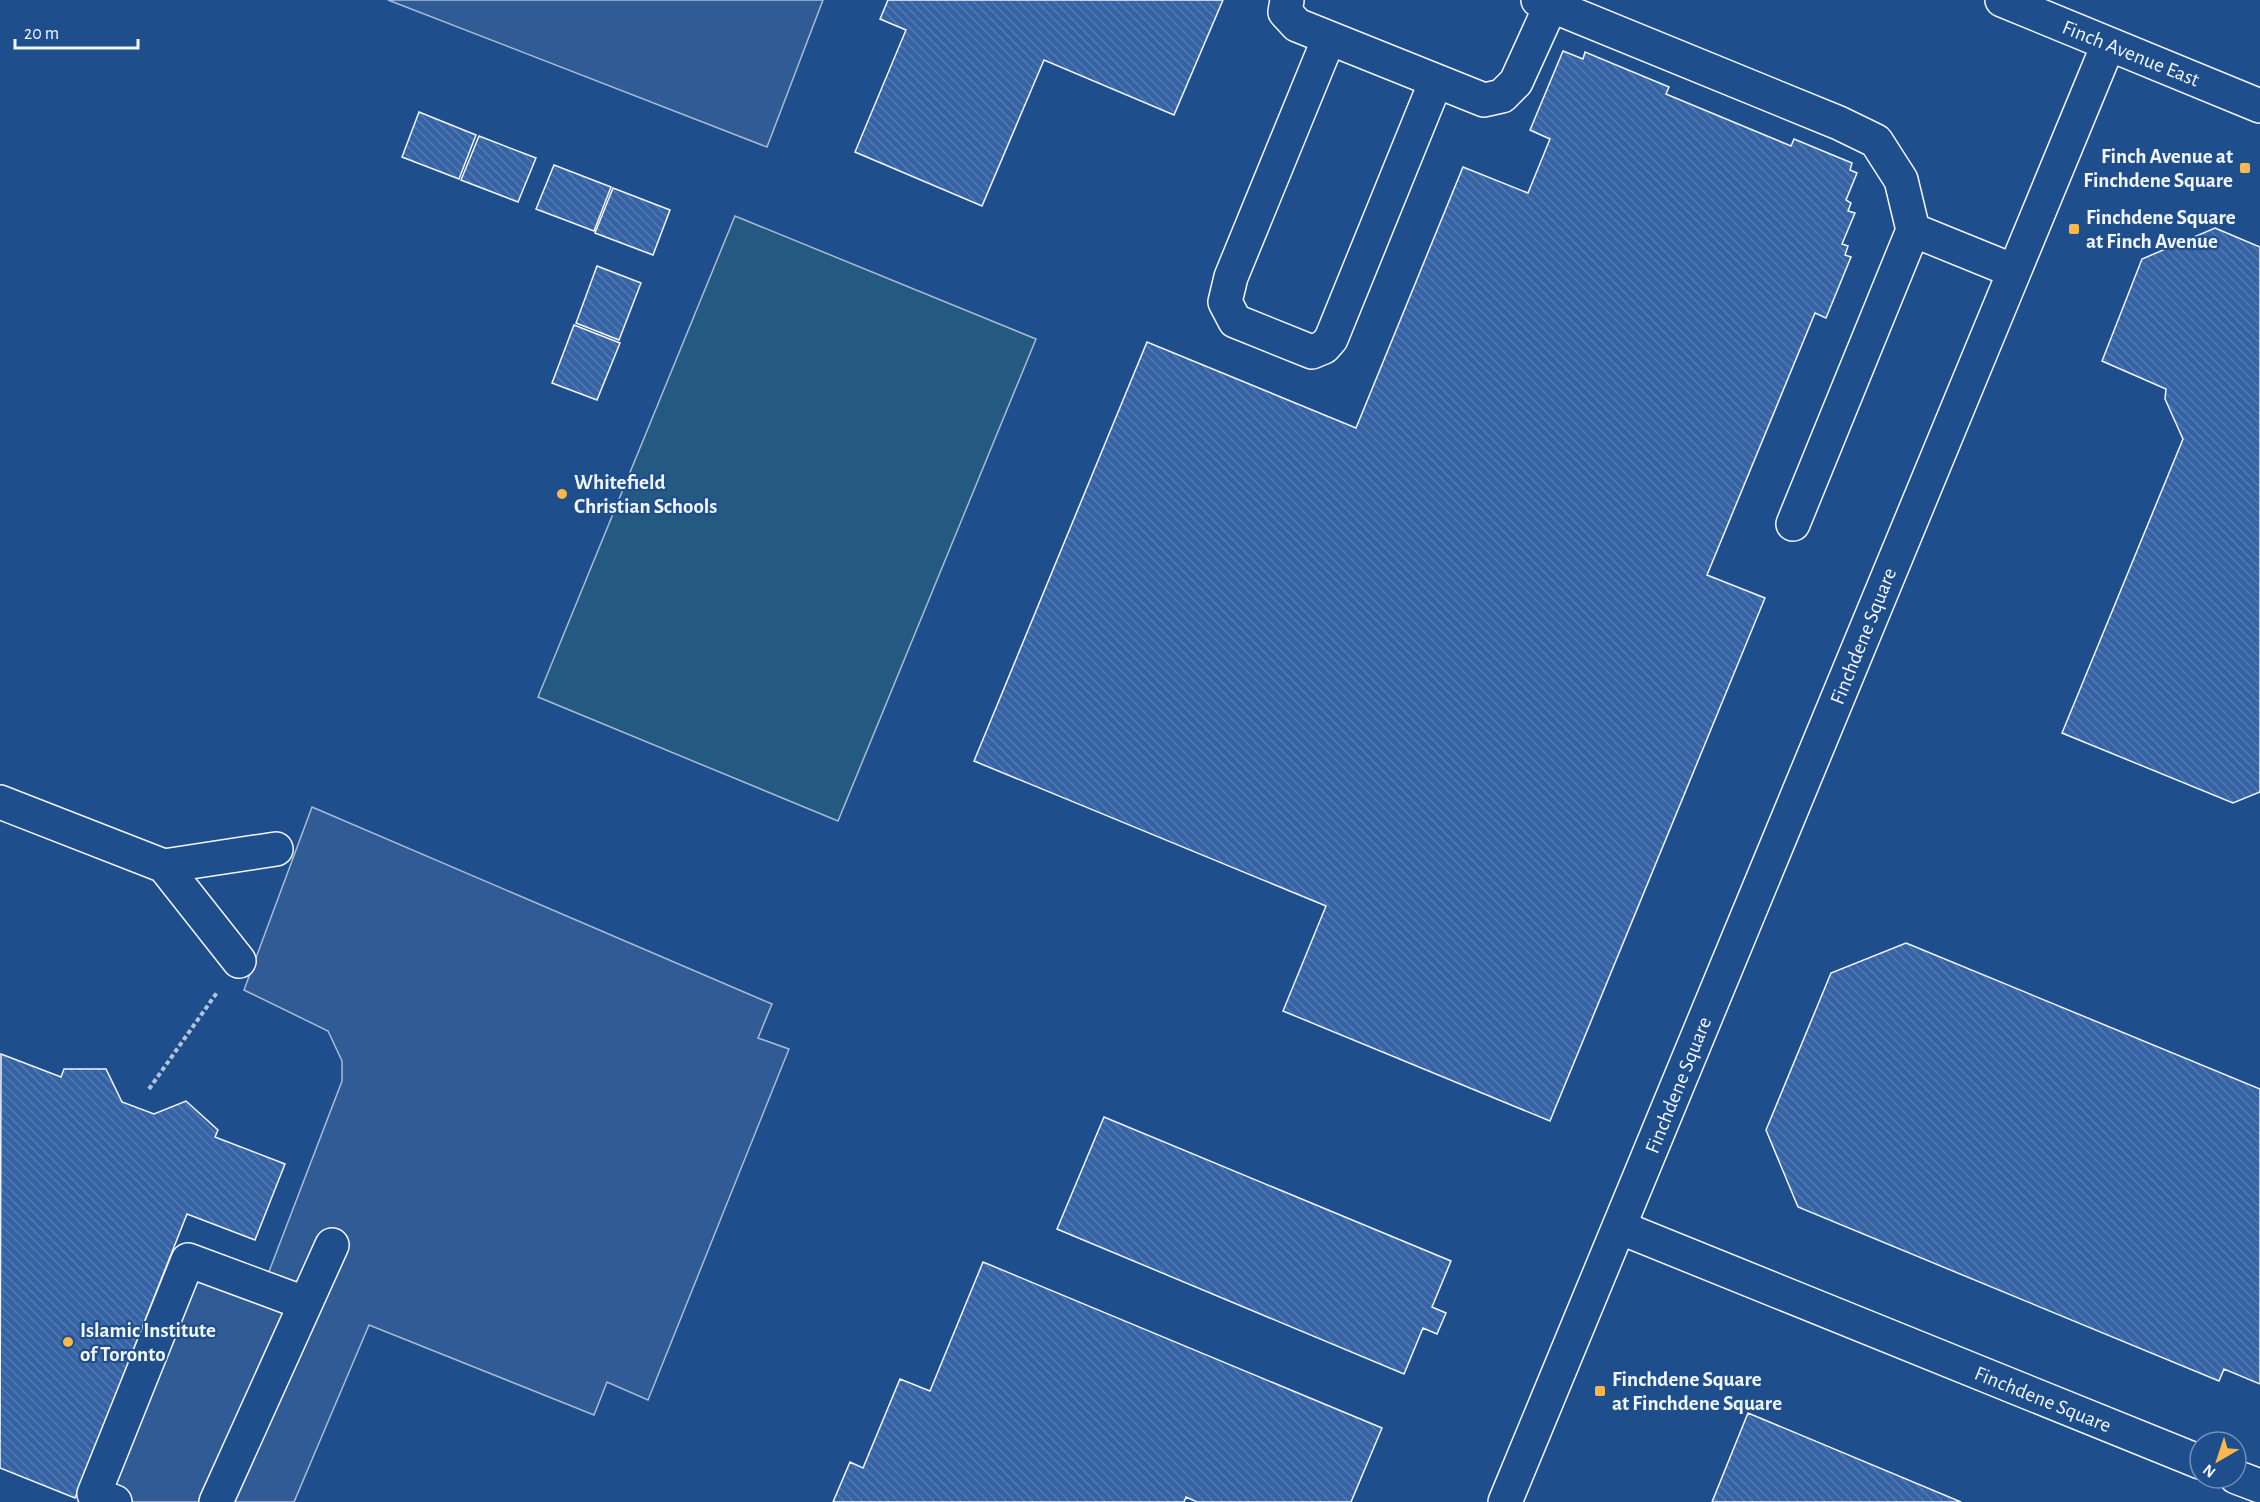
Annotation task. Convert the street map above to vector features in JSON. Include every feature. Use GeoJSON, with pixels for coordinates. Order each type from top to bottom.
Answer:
{"type":"FeatureCollection","features":[{"type":"Feature","properties":{"kind":"street"},"geometry":{"type":"LineString","coordinates":[[1287,0],[1285,12],[1297,25],[1484,100],[1502,96],[1516,82],[1545,3],[1839,123],[1876,141],[1901,180],[1913,230],[1792,524]]}},
{"type":"Feature","properties":{"kind":"street","name":"Finch Avenue East"},"geometry":{"type":"LineString","coordinates":[[2002,0],[2260,106]]}},
{"type":"Feature","properties":{"kind":"street"},"geometry":{"type":"LineString","coordinates":[[1329,38],[1231,277],[1226,302],[1235,321],[1312,352],[1324,347],[1330,339],[1436,81]]}},
{"type":"Feature","properties":{"kind":"street","name":"Finchdene Square"},"geometry":{"type":"LineString","coordinates":[[1505,1502],[2108,45]]}},
{"type":"Feature","properties":{"kind":"street"},"geometry":{"type":"LineString","coordinates":[[1913,230],[2014,271]]}},
{"type":"Feature","properties":{"kind":"street"},"geometry":{"type":"LineString","coordinates":[[0,802],[164,866],[276,849]]}},
{"type":"Feature","properties":{"kind":"street"},"geometry":{"type":"LineString","coordinates":[[164,866],[240,961]]}},
{"type":"Feature","properties":{"kind":"street","name":"Finchdene Square"},"geometry":{"type":"LineString","coordinates":[[1619,1227],[2188,1457]]}},
{"type":"Feature","properties":{"kind":"street"},"geometry":{"type":"LineString","coordinates":[[216,1502],[332,1245]]}},
{"type":"Feature","properties":{"kind":"street"},"geometry":{"type":"LineString","coordinates":[[115,1502],[94,1494],[188,1260],[304,1303]]}},
{"type":"Feature","properties":{"kind":"path"},"geometry":{"type":"LineString","coordinates":[[149,1089],[240,961]]}},
{"type":"Feature","properties":{"kind":"shaded area"},"geometry":{"type":"Polygon","coordinates":[[[388,0],[823,0],[767,147],[388,0]]]}},
{"type":"Feature","properties":{"kind":"shaded area"},"geometry":{"type":"Polygon","coordinates":[[[735,216],[1036,339],[838,821],[538,697],[735,216]]]}},
{"type":"Feature","properties":{"kind":"shaded area"},"geometry":{"type":"Polygon","coordinates":[[[312,807],[772,1004],[758,1038],[789,1049],[648,1400],[607,1382],[594,1415],[369,1325],[294,1502],[79,1502],[180,1249],[265,1282],[342,1081],[342,1061],[328,1031],[244,990],[312,807]]]}},
{"type":"Feature","properties":{"kind":"building"},"geometry":{"type":"Polygon","coordinates":[[[888,0],[1223,0],[1174,115],[1044,60],[982,206],[855,152],[906,30],[880,19],[888,0]]]}},
{"type":"Feature","properties":{"kind":"building"},"geometry":{"type":"Polygon","coordinates":[[[1563,51],[1583,59],[1585,52],[1669,87],[1666,94],[1791,146],[1794,139],[1852,163],[1850,170],[1857,173],[1846,200],[1851,203],[1848,211],[1855,213],[1842,244],[1848,246],[1845,255],[1851,257],[1826,318],[1815,313],[1707,575],[1765,598],[1550,1121],[1283,1011],[1326,906],[974,761],[1147,342],[1356,428],[1463,167],[1528,193],[1550,139],[1530,130],[1563,51]]]}},
{"type":"Feature","properties":{"kind":"building"},"geometry":{"type":"Polygon","coordinates":[[[419,112],[476,135],[459,179],[402,157],[419,112]]]}},
{"type":"Feature","properties":{"kind":"building"},"geometry":{"type":"Polygon","coordinates":[[[479,136],[536,158],[518,202],[461,180],[479,136]]]}},
{"type":"Feature","properties":{"kind":"building"},"geometry":{"type":"Polygon","coordinates":[[[554,165],[611,187],[594,231],[536,209],[554,165]]]}},
{"type":"Feature","properties":{"kind":"building"},"geometry":{"type":"Polygon","coordinates":[[[613,188],[670,210],[653,255],[595,233],[613,188]]]}},
{"type":"Feature","properties":{"kind":"building"},"geometry":{"type":"Polygon","coordinates":[[[2215,228],[2260,247],[2260,792],[2233,803],[2062,733],[2183,439],[2165,399],[2166,389],[2102,361],[2142,259],[2215,228]]]}},
{"type":"Feature","properties":{"kind":"building"},"geometry":{"type":"Polygon","coordinates":[[[597,266],[641,283],[619,340],[576,323],[597,266]]]}},
{"type":"Feature","properties":{"kind":"building"},"geometry":{"type":"Polygon","coordinates":[[[574,325],[620,343],[597,400],[552,383],[574,325]]]}},
{"type":"Feature","properties":{"kind":"building"},"geometry":{"type":"Polygon","coordinates":[[[1906,943],[2260,1089],[2260,1384],[2224,1369],[2219,1381],[1798,1207],[1766,1130],[1831,973],[1906,943]]]}},
{"type":"Feature","properties":{"kind":"building","name":"Islamic Institute of Toronto"},"geometry":{"type":"Polygon","coordinates":[[[1,1054],[61,1077],[64,1069],[106,1069],[122,1102],[154,1114],[186,1101],[218,1130],[215,1137],[285,1164],[255,1240],[187,1214],[75,1498],[0,1468],[1,1054]]]}},
{"type":"Feature","properties":{"kind":"building"},"geometry":{"type":"Polygon","coordinates":[[[1104,1117],[1451,1261],[1432,1307],[1446,1313],[1437,1334],[1423,1328],[1404,1374],[1057,1229],[1104,1117]]]}},
{"type":"Feature","properties":{"kind":"building"},"geometry":{"type":"Polygon","coordinates":[[[983,1262],[1382,1428],[1351,1502],[1197,1502],[1186,1497],[1184,1502],[833,1502],[850,1462],[863,1468],[900,1379],[930,1391],[983,1262]]]}},
{"type":"Feature","properties":{"kind":"building"},"geometry":{"type":"Polygon","coordinates":[[[1748,1413],[1961,1502],[1712,1502],[1748,1413]]]}},
{"type":"Feature","properties":{"kind":"place","name":"Finch Avenue at Finchdene Square"},"geometry":{"type":"Point","coordinates":[2245,168]}},
{"type":"Feature","properties":{"kind":"place","name":"Finchdene Square at Finch Avenue"},"geometry":{"type":"Point","coordinates":[2074,229]}},
{"type":"Feature","properties":{"kind":"place","name":"Whitefield Christian Schools"},"geometry":{"type":"Point","coordinates":[562,494]}},
{"type":"Feature","properties":{"kind":"place","name":"Islamic Institute of Toronto"},"geometry":{"type":"Point","coordinates":[68,1342]}},
{"type":"Feature","properties":{"kind":"place","name":"Finchdene Square at Finchdene Square"},"geometry":{"type":"Point","coordinates":[1600,1391]}}]}
